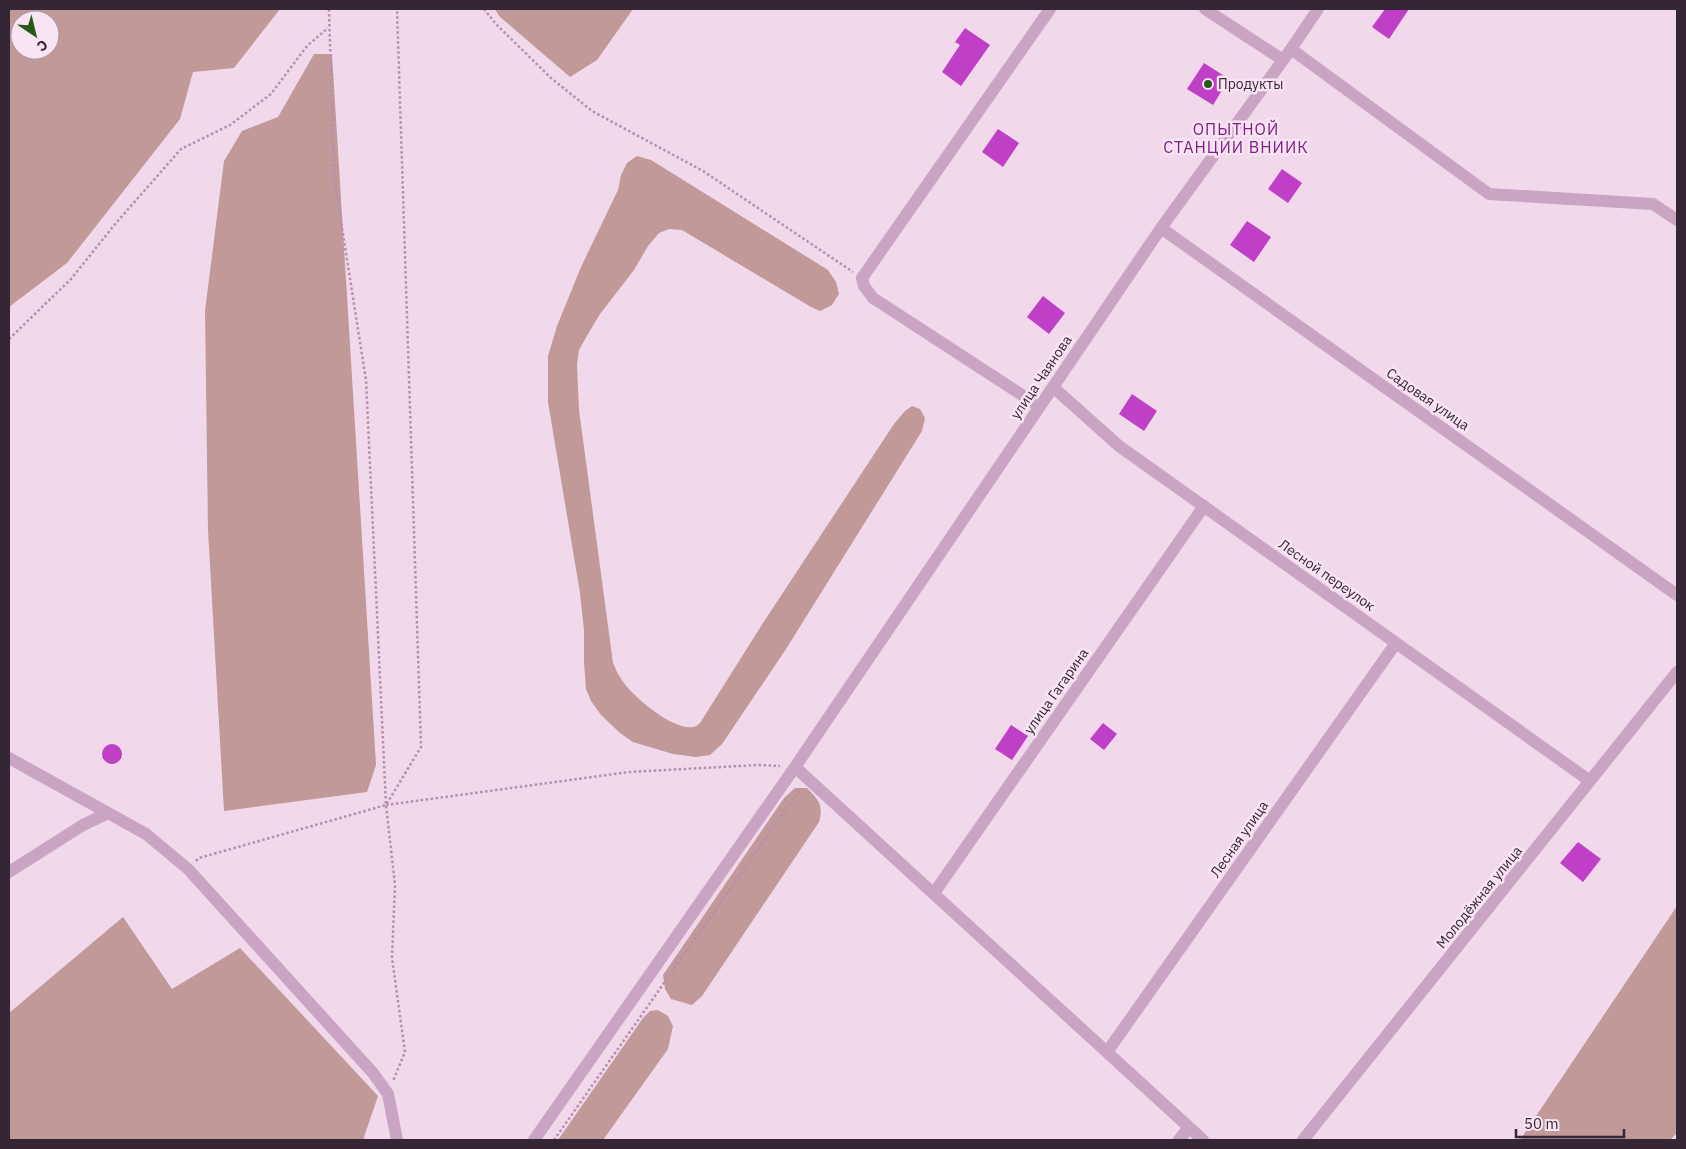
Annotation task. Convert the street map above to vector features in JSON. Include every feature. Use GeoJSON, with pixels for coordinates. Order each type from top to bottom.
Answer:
{"type":"FeatureCollection","features":[{"type":"Feature","properties":{"kind":"street"},"geometry":{"type":"LineString","coordinates":[[1039,406],[873,298],[864,286],[862,278],[1050,9]]}},
{"type":"Feature","properties":{"kind":"street"},"geometry":{"type":"LineString","coordinates":[[1205,9],[1284,60]]}},
{"type":"Feature","properties":{"kind":"street","name":"улица Чаянова"},"geometry":{"type":"LineString","coordinates":[[534,1140],[795,767],[1161,228],[1292,49],[1318,9]]}},
{"type":"Feature","properties":{"kind":"street"},"geometry":{"type":"LineString","coordinates":[[1292,49],[1488,194],[1653,204],[1677,220]]}},
{"type":"Feature","properties":{"kind":"street","name":"Садовая улица"},"geometry":{"type":"LineString","coordinates":[[1161,228],[1677,594]]}},
{"type":"Feature","properties":{"kind":"street","name":"Лесной переулок"},"geometry":{"type":"LineString","coordinates":[[1053,386],[1119,446],[1590,781]]}},
{"type":"Feature","properties":{"kind":"street","name":"улица Гагарина"},"geometry":{"type":"LineString","coordinates":[[934,893],[1204,506]]}},
{"type":"Feature","properties":{"kind":"street","name":"Лесная улица"},"geometry":{"type":"LineString","coordinates":[[1107,1052],[1396,643]]}},
{"type":"Feature","properties":{"kind":"street","name":"Молодёжная улица"},"geometry":{"type":"LineString","coordinates":[[1304,1140],[1677,672]]}},
{"type":"Feature","properties":{"kind":"street"},"geometry":{"type":"LineString","coordinates":[[9,758],[146,834],[188,869],[374,1073],[388,1094],[397,1140]]}},
{"type":"Feature","properties":{"kind":"street"},"geometry":{"type":"LineString","coordinates":[[795,767],[1203,1140]]}},
{"type":"Feature","properties":{"kind":"street"},"geometry":{"type":"LineString","coordinates":[[9,872],[83,825],[108,813]]}},
{"type":"Feature","properties":{"kind":"street"},"geometry":{"type":"LineString","coordinates":[[1179,1140],[1189,1127]]}},
{"type":"Feature","properties":{"kind":"path"},"geometry":{"type":"LineString","coordinates":[[329,9],[334,177],[366,380],[386,805],[395,885],[392,958],[405,1052],[388,1094]]}},
{"type":"Feature","properties":{"kind":"path"},"geometry":{"type":"LineString","coordinates":[[386,805],[421,747],[397,9]]}},
{"type":"Feature","properties":{"kind":"path"},"geometry":{"type":"LineString","coordinates":[[484,9],[495,23],[551,78],[592,111],[703,171],[862,278]]}},
{"type":"Feature","properties":{"kind":"path"},"geometry":{"type":"LineString","coordinates":[[9,339],[71,279],[116,223],[181,149],[230,125],[271,94],[307,46],[329,28]]}},
{"type":"Feature","properties":{"kind":"path"},"geometry":{"type":"LineString","coordinates":[[188,869],[199,858],[386,805],[629,772],[758,765],[795,767]]}},
{"type":"Feature","properties":{"kind":"path"},"geometry":{"type":"LineString","coordinates":[[554,1140],[808,778]]}},
{"type":"Feature","properties":{"kind":"shaded area"},"geometry":{"type":"Polygon","coordinates":[[[9,9],[280,9],[234,68],[193,72],[180,119],[67,263],[9,307],[9,9]]]}},
{"type":"Feature","properties":{"kind":"shaded area"},"geometry":{"type":"Polygon","coordinates":[[[495,9],[633,9],[597,60],[570,77],[499,16],[495,9]]]}},
{"type":"Feature","properties":{"kind":"shaded area"},"geometry":{"type":"Polygon","coordinates":[[[314,54],[332,54],[376,765],[367,792],[224,811],[208,530],[205,311],[224,161],[242,131],[278,117],[314,54]]]}},
{"type":"Feature","properties":{"kind":"shaded area"},"geometry":{"type":"Polygon","coordinates":[[[637,156],[651,160],[828,270],[836,282],[839,294],[832,305],[820,311],[682,230],[669,229],[659,233],[648,246],[634,270],[600,314],[579,350],[577,364],[579,410],[613,663],[618,674],[632,693],[652,710],[674,723],[684,727],[693,727],[700,723],[763,623],[894,424],[912,406],[920,409],[925,418],[922,431],[786,649],[722,744],[710,755],[696,757],[673,754],[633,742],[620,733],[601,715],[591,701],[586,689],[584,630],[580,593],[548,402],[548,356],[557,326],[581,267],[618,190],[621,175],[627,163],[637,156]]]}},
{"type":"Feature","properties":{"kind":"shaded area"},"geometry":{"type":"Polygon","coordinates":[[[795,788],[807,788],[817,799],[821,811],[819,822],[702,996],[692,1005],[671,999],[665,989],[663,975],[784,798],[795,788]]]}},
{"type":"Feature","properties":{"kind":"shaded area"},"geometry":{"type":"Polygon","coordinates":[[[1677,906],[1677,1133],[1670,1140],[1520,1140],[1677,906]]]}},
{"type":"Feature","properties":{"kind":"shaded area"},"geometry":{"type":"Polygon","coordinates":[[[123,917],[172,989],[240,948],[378,1096],[363,1140],[9,1140],[9,1013],[123,917]]]}},
{"type":"Feature","properties":{"kind":"shaded area"},"geometry":{"type":"Polygon","coordinates":[[[658,1010],[668,1016],[673,1026],[668,1049],[603,1140],[558,1140],[643,1018],[650,1011],[658,1010]]]}},
{"type":"Feature","properties":{"kind":"building"},"geometry":{"type":"Polygon","coordinates":[[[1385,9],[1409,9],[1389,39],[1372,27],[1385,9]]]}},
{"type":"Feature","properties":{"kind":"building"},"geometry":{"type":"Polygon","coordinates":[[[965,28],[990,45],[961,86],[942,72],[960,45],[955,42],[965,28]]]}},
{"type":"Feature","properties":{"kind":"building","name":"Продукты"},"geometry":{"type":"Polygon","coordinates":[[[1204,63],[1229,79],[1213,105],[1187,89],[1204,63]]]}},
{"type":"Feature","properties":{"kind":"building"},"geometry":{"type":"Polygon","coordinates":[[[998,129],[1019,143],[1003,167],[982,152],[998,129]]]}},
{"type":"Feature","properties":{"kind":"building"},"geometry":{"type":"Polygon","coordinates":[[[1282,169],[1302,183],[1288,203],[1268,189],[1282,169]]]}},
{"type":"Feature","properties":{"kind":"building"},"geometry":{"type":"Polygon","coordinates":[[[1247,221],[1271,237],[1254,262],[1230,245],[1247,221]]]}},
{"type":"Feature","properties":{"kind":"building"},"geometry":{"type":"Polygon","coordinates":[[[1043,296],[1065,313],[1049,334],[1027,317],[1043,296]]]}},
{"type":"Feature","properties":{"kind":"building"},"geometry":{"type":"Polygon","coordinates":[[[1132,394],[1157,411],[1144,431],[1119,414],[1132,394]]]}},
{"type":"Feature","properties":{"kind":"building"},"geometry":{"type":"Polygon","coordinates":[[[1103,723],[1117,734],[1104,750],[1090,739],[1103,723]]]}},
{"type":"Feature","properties":{"kind":"building"},"geometry":{"type":"Polygon","coordinates":[[[1011,725],[1028,736],[1012,760],[995,749],[1011,725]]]}},
{"type":"Feature","properties":{"kind":"building"},"geometry":{"type":"Polygon","coordinates":[[[112,744],[119,747],[122,754],[119,761],[112,764],[105,761],[102,754],[105,747],[112,744]]]}},
{"type":"Feature","properties":{"kind":"building"},"geometry":{"type":"Polygon","coordinates":[[[1578,842],[1601,859],[1583,882],[1560,863],[1578,842]]]}},
{"type":"Feature","properties":{"kind":"place","name":"Продукты"},"geometry":{"type":"Point","coordinates":[1208,84]}},
{"type":"Feature","properties":{"kind":"district","name":"ОПЫТНОЙ СТАНЦИИ ВНИИК"},"geometry":{"type":"Point","coordinates":[1236,138]}}]}
